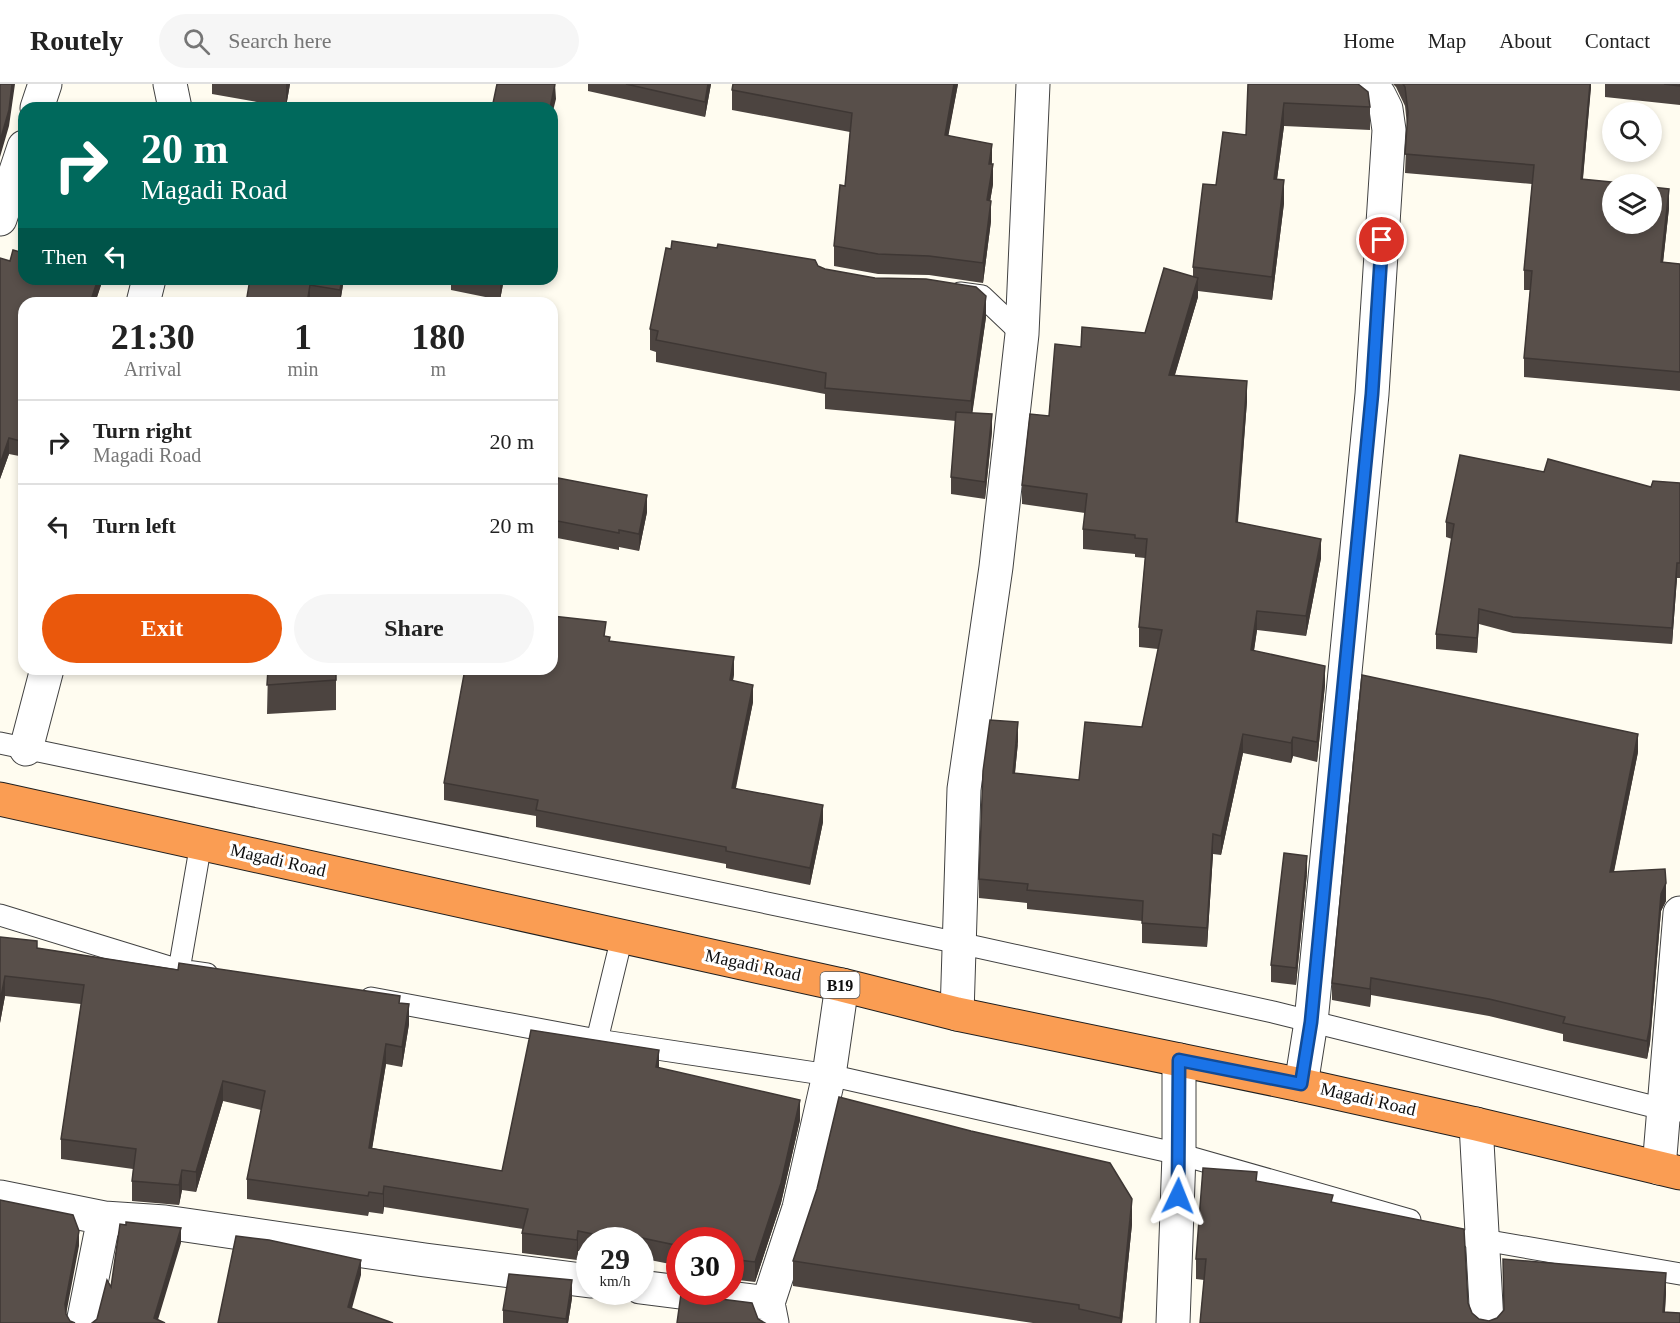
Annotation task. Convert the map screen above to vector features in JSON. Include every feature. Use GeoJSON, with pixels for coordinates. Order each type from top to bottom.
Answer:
{"type":"FeatureCollection","features":[{"type":"Feature","properties":{"kind":"highway","name":"Magadi Road"},"geometry":{"type":"LineString","coordinates":[[0,799],[842,985],[957,1014],[1301,1084],[1669,1171]]}},
{"type":"Feature","properties":{"kind":"street"},"geometry":{"type":"LineString","coordinates":[[39,102],[45,84]]}},
{"type":"Feature","properties":{"kind":"street"},"geometry":{"type":"LineString","coordinates":[[170,84],[174,102]]}},
{"type":"Feature","properties":{"kind":"street"},"geometry":{"type":"LineString","coordinates":[[957,1014],[964,789],[996,567],[1022,334],[1033,84]]}},
{"type":"Feature","properties":{"kind":"street"},"geometry":{"type":"LineString","coordinates":[[1301,1084],[1311,1022],[1372,394],[1389,130],[1386,109],[1379,95],[1351,84]]}},
{"type":"Feature","properties":{"kind":"street"},"geometry":{"type":"LineString","coordinates":[[0,219],[18,165]]}},
{"type":"Feature","properties":{"kind":"street"},"geometry":{"type":"LineString","coordinates":[[13,746],[44,675]]}},
{"type":"Feature","properties":{"kind":"street"},"geometry":{"type":"LineString","coordinates":[[1669,1171],[1680,913]]}},
{"type":"Feature","properties":{"kind":"street"},"geometry":{"type":"LineString","coordinates":[[654,1290],[770,1313],[799,1208],[829,1075],[842,985]]}},
{"type":"Feature","properties":{"kind":"street"},"geometry":{"type":"LineString","coordinates":[[1173,1323],[1179,1154],[1179,1060]]}},
{"type":"Feature","properties":{"kind":"street"},"geometry":{"type":"LineString","coordinates":[[1476,1124],[1487,1323]]}},
{"type":"Feature","properties":{"kind":"street"},"geometry":{"type":"LineString","coordinates":[[0,1197],[104,1218],[165,1222],[576,1279]]}},
{"type":"Feature","properties":{"kind":"street"},"geometry":{"type":"LineString","coordinates":[[83,1323],[104,1218]]}},
{"type":"Feature","properties":{"kind":"lane"},"geometry":{"type":"LineString","coordinates":[[939,290],[982,296],[1022,334]]}},
{"type":"Feature","properties":{"kind":"lane"},"geometry":{"type":"LineString","coordinates":[[13,746],[959,943],[1311,1022],[1672,1112]]}},
{"type":"Feature","properties":{"kind":"lane"},"geometry":{"type":"LineString","coordinates":[[179,969],[201,843]]}},
{"type":"Feature","properties":{"kind":"lane"},"geometry":{"type":"LineString","coordinates":[[0,915],[179,969],[226,976]]}},
{"type":"Feature","properties":{"kind":"lane"},"geometry":{"type":"LineString","coordinates":[[597,1040],[622,937]]}},
{"type":"Feature","properties":{"kind":"lane"},"geometry":{"type":"LineString","coordinates":[[355,995],[597,1040],[829,1075],[1179,1154],[1429,1225]]}},
{"type":"Feature","properties":{"kind":"lane"},"geometry":{"type":"LineString","coordinates":[[1450,1231],[1483,1241],[1680,1274]]}},
{"type":"Feature","properties":{"kind":"building"},"geometry":{"type":"Polygon","coordinates":[[[0,84],[12,84],[9,110],[0,141],[0,84]]]}},
{"type":"Feature","properties":{"kind":"building"},"geometry":{"type":"Polygon","coordinates":[[[497,84],[555,84],[551,102],[493,102],[497,84]]]}},
{"type":"Feature","properties":{"kind":"building"},"geometry":{"type":"Polygon","coordinates":[[[626,84],[708,84],[705,102],[626,84]]]}},
{"type":"Feature","properties":{"kind":"building"},"geometry":{"type":"Polygon","coordinates":[[[733,84],[954,84],[945,135],[992,144],[989,164],[993,164],[987,200],[991,201],[983,263],[929,256],[878,254],[834,246],[840,185],[845,186],[852,113],[732,90],[733,84]]]}},
{"type":"Feature","properties":{"kind":"building"},"geometry":{"type":"Polygon","coordinates":[[[1248,84],[1358,84],[1368,92],[1370,107],[1284,103],[1274,179],[1284,180],[1272,277],[1193,267],[1203,184],[1216,185],[1223,132],[1246,135],[1248,84]]]}},
{"type":"Feature","properties":{"kind":"building"},"geometry":{"type":"Polygon","coordinates":[[[1403,84],[1590,84],[1581,179],[1602,181],[1602,234],[1662,234],[1662,188],[1669,189],[1661,262],[1680,264],[1680,372],[1524,358],[1532,271],[1524,270],[1534,165],[1405,154],[1408,112],[1403,84]]]}},
{"type":"Feature","properties":{"kind":"building"},"geometry":{"type":"Polygon","coordinates":[[[672,241],[717,248],[718,244],[815,260],[818,266],[825,269],[875,278],[926,279],[976,287],[986,296],[971,401],[825,388],[826,373],[656,340],[658,331],[650,329],[666,248],[671,249],[672,241]]]}},
{"type":"Feature","properties":{"kind":"building"},"geometry":{"type":"Polygon","coordinates":[[[13,250],[18,251],[18,285],[96,285],[92,297],[18,297],[18,440],[9,438],[0,464],[0,258],[10,261],[13,250]]]}},
{"type":"Feature","properties":{"kind":"building"},"geometry":{"type":"Polygon","coordinates":[[[1164,268],[1198,278],[1169,375],[1247,381],[1236,522],[1321,539],[1306,616],[1257,611],[1251,650],[1325,666],[1317,742],[1293,737],[1291,743],[1243,734],[1221,836],[1213,834],[1207,928],[1142,923],[1143,901],[1027,890],[1028,884],[979,879],[983,771],[990,720],[1018,722],[1013,773],[1079,780],[1085,722],[1142,727],[1162,630],[1139,627],[1147,539],[1135,538],[1135,535],[1083,529],[1087,494],[1022,485],[1030,414],[1049,416],[1055,344],[1081,347],[1082,327],[1145,333],[1164,268]]]}},
{"type":"Feature","properties":{"kind":"building"},"geometry":{"type":"Polygon","coordinates":[[[249,285],[310,285],[308,297],[247,297],[249,285]]]}},
{"type":"Feature","properties":{"kind":"building"},"geometry":{"type":"Polygon","coordinates":[[[310,285],[341,285],[340,290],[310,285]]]}},
{"type":"Feature","properties":{"kind":"building"},"geometry":{"type":"Polygon","coordinates":[[[956,412],[992,414],[985,482],[951,477],[956,412]]]}},
{"type":"Feature","properties":{"kind":"building"},"geometry":{"type":"Polygon","coordinates":[[[1460,455],[1544,472],[1548,459],[1651,487],[1653,481],[1680,483],[1680,563],[1677,563],[1672,628],[1513,617],[1479,609],[1477,638],[1436,634],[1454,524],[1446,522],[1460,455]]]}},
{"type":"Feature","properties":{"kind":"building"},"geometry":{"type":"Polygon","coordinates":[[[558,478],[647,495],[639,534],[619,530],[619,533],[558,521],[558,478]]]}},
{"type":"Feature","properties":{"kind":"building"},"geometry":{"type":"Polygon","coordinates":[[[558,617],[606,622],[604,636],[610,637],[609,641],[734,657],[730,680],[753,685],[732,788],[823,805],[810,868],[726,851],[726,847],[536,810],[538,800],[444,783],[464,675],[558,675],[558,617]]]}},
{"type":"Feature","properties":{"kind":"building"},"geometry":{"type":"Polygon","coordinates":[[[268,675],[336,675],[336,680],[267,685],[268,675]]]}},
{"type":"Feature","properties":{"kind":"building"},"geometry":{"type":"Polygon","coordinates":[[[1362,675],[1638,734],[1610,872],[1665,869],[1666,883],[1661,894],[1647,1041],[1563,1023],[1565,1017],[1489,999],[1371,978],[1370,989],[1332,983],[1362,675]]]}},
{"type":"Feature","properties":{"kind":"building"},"geometry":{"type":"Polygon","coordinates":[[[1284,853],[1307,856],[1296,968],[1271,965],[1284,853]]]}},
{"type":"Feature","properties":{"kind":"building"},"geometry":{"type":"Polygon","coordinates":[[[0,937],[37,941],[37,948],[178,970],[179,963],[400,996],[399,1003],[409,1004],[402,1047],[386,1044],[369,1148],[502,1171],[531,1030],[659,1050],[656,1067],[800,1100],[781,1183],[755,1262],[744,1261],[744,1227],[666,1227],[666,1243],[654,1241],[654,1227],[576,1227],[576,1240],[522,1233],[528,1209],[384,1186],[383,1194],[369,1192],[368,1196],[247,1179],[265,1091],[223,1081],[196,1172],[182,1170],[179,1185],[132,1181],[136,1149],[61,1139],[84,985],[5,976],[0,1002],[0,937]]]}},
{"type":"Feature","properties":{"kind":"building"},"geometry":{"type":"Polygon","coordinates":[[[839,1097],[1110,1163],[1132,1199],[1120,1318],[1079,1309],[1079,1305],[793,1261],[817,1189],[839,1097]]]}},
{"type":"Feature","properties":{"kind":"building"},"geometry":{"type":"Polygon","coordinates":[[[1203,1168],[1257,1172],[1256,1181],[1333,1195],[1331,1202],[1464,1229],[1468,1303],[1472,1313],[1479,1319],[1489,1321],[1497,1318],[1504,1310],[1503,1259],[1666,1273],[1663,1312],[1680,1313],[1680,1323],[1200,1323],[1206,1259],[1196,1259],[1203,1168]]]}},
{"type":"Feature","properties":{"kind":"building"},"geometry":{"type":"Polygon","coordinates":[[[0,1200],[73,1215],[79,1231],[65,1304],[66,1314],[70,1321],[75,1323],[0,1323],[0,1200]]]}},
{"type":"Feature","properties":{"kind":"building"},"geometry":{"type":"Polygon","coordinates":[[[126,1222],[181,1228],[154,1318],[165,1323],[92,1323],[97,1319],[107,1280],[111,1287],[120,1224],[126,1225],[126,1222]]]}},
{"type":"Feature","properties":{"kind":"building"},"geometry":{"type":"Polygon","coordinates":[[[236,1236],[269,1240],[361,1260],[348,1307],[393,1323],[218,1323],[236,1236]]]}},
{"type":"Feature","properties":{"kind":"building"},"geometry":{"type":"Polygon","coordinates":[[[509,1274],[572,1280],[566,1319],[503,1310],[509,1274]]]}},
{"type":"Feature","properties":{"kind":"building"},"geometry":{"type":"Polygon","coordinates":[[[744,1302],[752,1303],[758,1319],[765,1323],[677,1323],[679,1305],[744,1305],[744,1302]]]}},
{"type":"Feature","properties":{"kind":"route"},"geometry":{"type":"LineString","coordinates":[[1178,1196],[1179,1060],[1301,1084],[1311,1022],[1372,394],[1382,240]]}}]}
